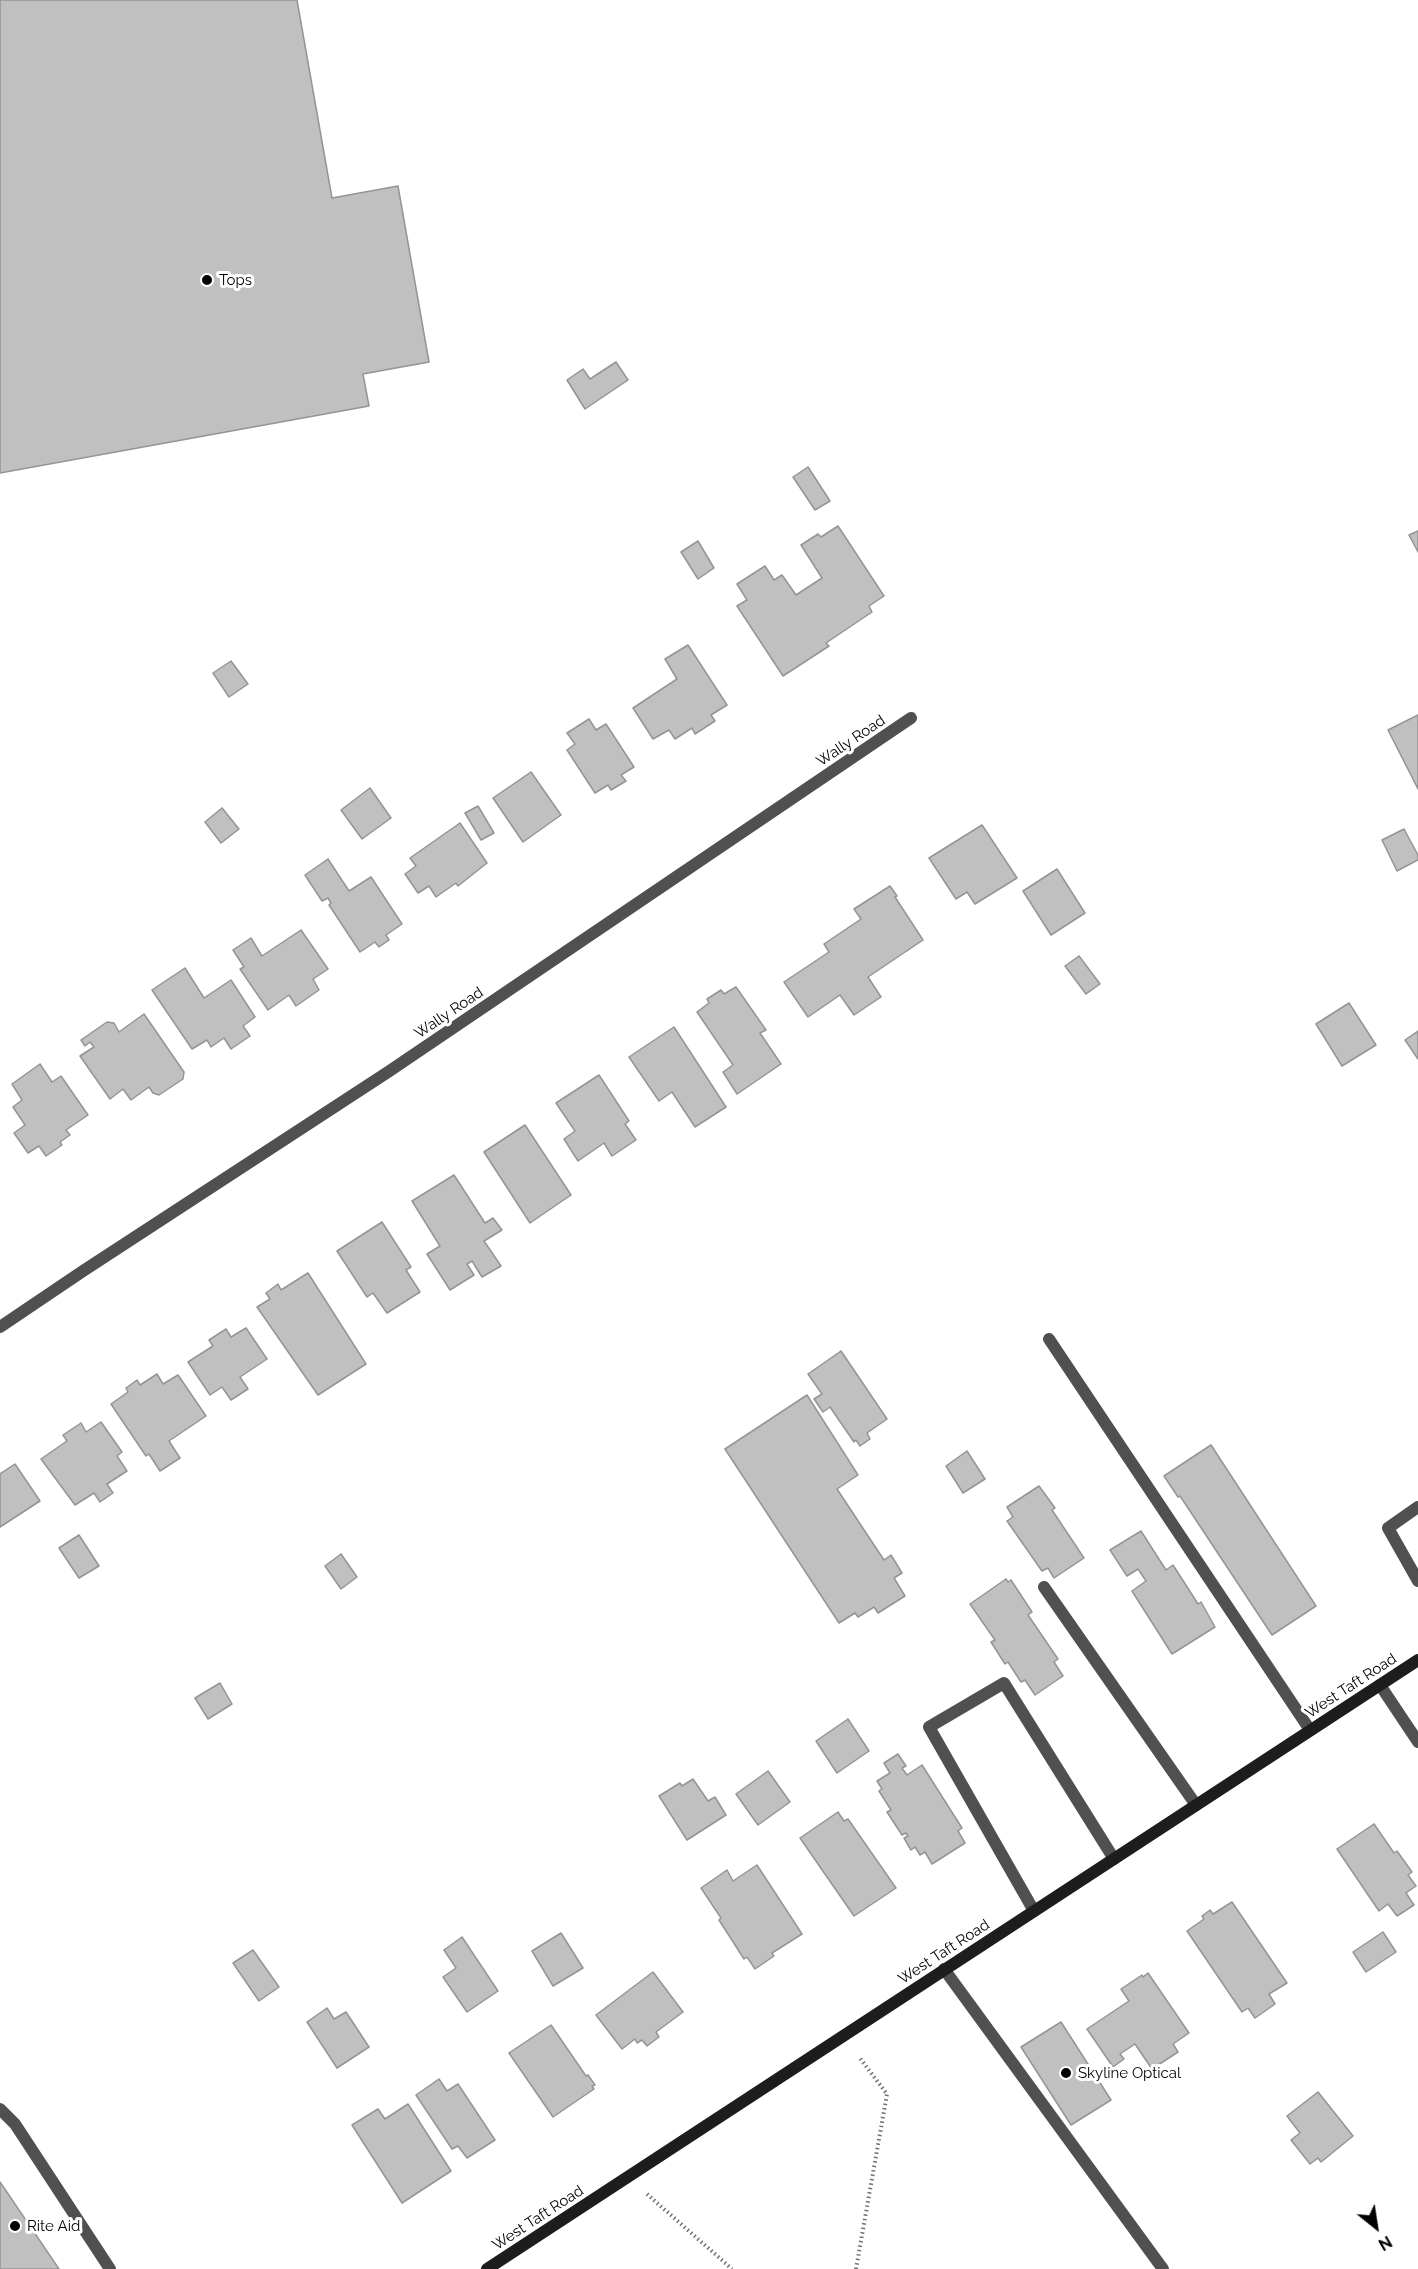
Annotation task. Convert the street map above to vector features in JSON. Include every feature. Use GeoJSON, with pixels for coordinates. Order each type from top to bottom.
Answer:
{"type":"FeatureCollection","features":[{"type":"Feature","properties":{"kind":"main road","name":"West Taft Road"},"geometry":{"type":"LineString","coordinates":[[487,2269],[1418,1660]]}},
{"type":"Feature","properties":{"kind":"street","name":"Wally Road"},"geometry":{"type":"LineString","coordinates":[[0,1327],[83,1270],[388,1072],[911,718]]}},
{"type":"Feature","properties":{"kind":"street"},"geometry":{"type":"LineString","coordinates":[[1049,1339],[1310,1730]]}},
{"type":"Feature","properties":{"kind":"street"},"geometry":{"type":"LineString","coordinates":[[1418,1507],[1388,1528],[1418,1581]]}},
{"type":"Feature","properties":{"kind":"street"},"geometry":{"type":"LineString","coordinates":[[1044,1587],[1196,1805]]}},
{"type":"Feature","properties":{"kind":"street"},"geometry":{"type":"LineString","coordinates":[[1034,1911],[928,1727],[1004,1683],[1114,1859]]}},
{"type":"Feature","properties":{"kind":"street"},"geometry":{"type":"LineString","coordinates":[[1380,1685],[1418,1742]]}},
{"type":"Feature","properties":{"kind":"street"},"geometry":{"type":"LineString","coordinates":[[944,1969],[1163,2269]]}},
{"type":"Feature","properties":{"kind":"street"},"geometry":{"type":"LineString","coordinates":[[0,2109],[15,2124],[110,2269]]}},
{"type":"Feature","properties":{"kind":"path"},"geometry":{"type":"LineString","coordinates":[[842,2036],[887,2094],[856,2269]]}},
{"type":"Feature","properties":{"kind":"path"},"geometry":{"type":"LineString","coordinates":[[628,2177],[732,2269]]}},
{"type":"Feature","properties":{"kind":"building","name":"Tops"},"geometry":{"type":"Polygon","coordinates":[[[0,0],[297,0],[332,198],[398,186],[429,362],[363,374],[369,406],[0,473],[0,0]]]}},
{"type":"Feature","properties":{"kind":"building"},"geometry":{"type":"Polygon","coordinates":[[[616,362],[628,380],[585,409],[567,380],[583,369],[590,379],[616,362]]]}},
{"type":"Feature","properties":{"kind":"building"},"geometry":{"type":"Polygon","coordinates":[[[808,467],[830,501],[815,510],[793,477],[808,467]]]}},
{"type":"Feature","properties":{"kind":"building"},"geometry":{"type":"Polygon","coordinates":[[[838,526],[884,596],[869,606],[872,612],[826,643],[829,646],[783,676],[737,606],[747,600],[737,584],[765,566],[774,580],[782,575],[796,595],[822,578],[801,545],[818,534],[821,537],[838,526]]]}},
{"type":"Feature","properties":{"kind":"building"},"geometry":{"type":"Polygon","coordinates":[[[1418,531],[1418,552],[1409,535],[1418,531]]]}},
{"type":"Feature","properties":{"kind":"building"},"geometry":{"type":"Polygon","coordinates":[[[698,541],[714,568],[698,579],[681,552],[698,541]]]}},
{"type":"Feature","properties":{"kind":"building"},"geometry":{"type":"Polygon","coordinates":[[[688,645],[727,705],[711,715],[715,721],[695,734],[692,728],[675,739],[669,730],[653,739],[633,708],[677,679],[665,659],[688,645]]]}},
{"type":"Feature","properties":{"kind":"building"},"geometry":{"type":"Polygon","coordinates":[[[231,661],[248,684],[229,697],[213,673],[231,661]]]}},
{"type":"Feature","properties":{"kind":"building"},"geometry":{"type":"Polygon","coordinates":[[[1418,715],[1418,789],[1388,730],[1418,715]]]}},
{"type":"Feature","properties":{"kind":"building"},"geometry":{"type":"Polygon","coordinates":[[[589,719],[596,730],[606,724],[634,767],[621,775],[626,781],[611,790],[608,785],[595,793],[567,750],[575,744],[567,733],[589,719]]]}},
{"type":"Feature","properties":{"kind":"building"},"geometry":{"type":"Polygon","coordinates":[[[531,772],[561,815],[523,842],[493,798],[531,772]]]}},
{"type":"Feature","properties":{"kind":"building"},"geometry":{"type":"Polygon","coordinates":[[[370,788],[391,818],[362,839],[341,810],[370,788]]]}},
{"type":"Feature","properties":{"kind":"building"},"geometry":{"type":"Polygon","coordinates":[[[478,806],[494,833],[481,840],[465,813],[478,806]]]}},
{"type":"Feature","properties":{"kind":"building"},"geometry":{"type":"Polygon","coordinates":[[[222,808],[239,829],[221,843],[205,822],[222,808]]]}},
{"type":"Feature","properties":{"kind":"building"},"geometry":{"type":"Polygon","coordinates":[[[460,823],[487,863],[458,886],[456,883],[436,897],[429,886],[418,893],[405,874],[416,866],[410,858],[460,823]]]}},
{"type":"Feature","properties":{"kind":"building"},"geometry":{"type":"Polygon","coordinates":[[[982,825],[1017,878],[975,904],[967,892],[956,899],[929,858],[982,825]]]}},
{"type":"Feature","properties":{"kind":"building"},"geometry":{"type":"Polygon","coordinates":[[[1404,829],[1418,855],[1418,860],[1397,871],[1382,840],[1404,829]]]}},
{"type":"Feature","properties":{"kind":"building"},"geometry":{"type":"Polygon","coordinates":[[[328,859],[349,891],[371,877],[402,924],[386,935],[389,940],[379,947],[375,942],[360,952],[329,905],[331,903],[328,898],[322,901],[305,875],[328,859]]]}},
{"type":"Feature","properties":{"kind":"building"},"geometry":{"type":"Polygon","coordinates":[[[1057,869],[1085,913],[1051,935],[1023,891],[1057,869]]]}},
{"type":"Feature","properties":{"kind":"building"},"geometry":{"type":"Polygon","coordinates":[[[890,886],[923,940],[868,977],[881,997],[854,1015],[840,995],[808,1017],[784,982],[829,952],[824,944],[861,919],[854,909],[890,886]]]}},
{"type":"Feature","properties":{"kind":"building"},"geometry":{"type":"Polygon","coordinates":[[[301,930],[328,969],[313,979],[319,990],[296,1006],[289,995],[268,1010],[240,969],[244,967],[233,950],[251,938],[262,956],[301,930]]]}},
{"type":"Feature","properties":{"kind":"building"},"geometry":{"type":"Polygon","coordinates":[[[1079,956],[1100,984],[1086,994],[1065,966],[1079,956]]]}},
{"type":"Feature","properties":{"kind":"building"},"geometry":{"type":"Polygon","coordinates":[[[185,968],[204,998],[231,980],[255,1017],[243,1026],[250,1036],[231,1049],[224,1038],[211,1047],[207,1040],[192,1049],[152,990],[185,968]]]}},
{"type":"Feature","properties":{"kind":"building"},"geometry":{"type":"Polygon","coordinates":[[[736,987],[766,1030],[760,1033],[781,1064],[737,1094],[723,1072],[733,1065],[697,1012],[709,1003],[707,999],[721,990],[724,994],[736,987]]]}},
{"type":"Feature","properties":{"kind":"building"},"geometry":{"type":"Polygon","coordinates":[[[1349,1003],[1376,1045],[1342,1066],[1316,1024],[1349,1003]]]}},
{"type":"Feature","properties":{"kind":"building"},"geometry":{"type":"Polygon","coordinates":[[[144,1014],[184,1072],[183,1079],[159,1095],[153,1093],[149,1087],[131,1100],[123,1089],[110,1099],[80,1056],[94,1047],[90,1042],[85,1046],[81,1040],[107,1022],[114,1023],[119,1032],[144,1014]]]}},
{"type":"Feature","properties":{"kind":"building"},"geometry":{"type":"Polygon","coordinates":[[[674,1027],[726,1107],[695,1127],[672,1092],[659,1101],[629,1057],[674,1027]]]}},
{"type":"Feature","properties":{"kind":"building"},"geometry":{"type":"Polygon","coordinates":[[[1418,1031],[1418,1059],[1405,1040],[1418,1031]]]}},
{"type":"Feature","properties":{"kind":"building"},"geometry":{"type":"Polygon","coordinates":[[[40,1064],[52,1082],[61,1076],[88,1115],[66,1130],[70,1135],[60,1142],[62,1145],[46,1156],[39,1146],[28,1153],[14,1133],[25,1125],[13,1107],[22,1100],[12,1084],[40,1064]]]}},
{"type":"Feature","properties":{"kind":"building"},"geometry":{"type":"Polygon","coordinates":[[[599,1075],[629,1121],[625,1124],[636,1140],[612,1156],[604,1143],[578,1161],[564,1139],[575,1131],[556,1103],[599,1075]]]}},
{"type":"Feature","properties":{"kind":"building"},"geometry":{"type":"Polygon","coordinates":[[[525,1125],[571,1195],[530,1223],[484,1152],[525,1125]]]}},
{"type":"Feature","properties":{"kind":"building"},"geometry":{"type":"Polygon","coordinates":[[[454,1175],[485,1223],[493,1218],[502,1230],[484,1241],[501,1266],[482,1277],[472,1261],[467,1264],[474,1275],[450,1290],[427,1254],[440,1246],[412,1201],[454,1175]]]}},
{"type":"Feature","properties":{"kind":"building"},"geometry":{"type":"Polygon","coordinates":[[[382,1222],[411,1267],[406,1270],[420,1292],[387,1313],[373,1293],[367,1297],[337,1251],[382,1222]]]}},
{"type":"Feature","properties":{"kind":"building"},"geometry":{"type":"Polygon","coordinates":[[[308,1273],[366,1364],[318,1395],[257,1307],[270,1299],[266,1293],[278,1284],[281,1290],[308,1273]]]}},
{"type":"Feature","properties":{"kind":"building"},"geometry":{"type":"Polygon","coordinates":[[[246,1328],[267,1359],[240,1377],[248,1389],[231,1400],[222,1387],[210,1395],[188,1362],[213,1346],[209,1340],[226,1329],[231,1337],[246,1328]]]}},
{"type":"Feature","properties":{"kind":"building"},"geometry":{"type":"Polygon","coordinates":[[[841,1351],[887,1419],[867,1433],[870,1439],[860,1446],[856,1440],[854,1442],[830,1407],[823,1412],[814,1399],[822,1394],[808,1374],[841,1351]]]}},
{"type":"Feature","properties":{"kind":"building"},"geometry":{"type":"Polygon","coordinates":[[[157,1374],[163,1384],[178,1375],[206,1416],[169,1441],[180,1458],[160,1471],[149,1454],[146,1456],[111,1404],[128,1392],[126,1388],[137,1380],[140,1385],[157,1374]]]}},
{"type":"Feature","properties":{"kind":"building"},"geometry":{"type":"Polygon","coordinates":[[[807,1395],[858,1475],[837,1489],[884,1560],[891,1555],[902,1573],[894,1578],[905,1596],[878,1613],[874,1607],[858,1617],[855,1613],[839,1623],[725,1449],[807,1395]]]}},
{"type":"Feature","properties":{"kind":"building"},"geometry":{"type":"Polygon","coordinates":[[[101,1422],[122,1452],[117,1456],[127,1471],[107,1484],[113,1493],[100,1502],[94,1493],[75,1505],[41,1459],[67,1441],[63,1435],[81,1423],[86,1432],[101,1422]]]}},
{"type":"Feature","properties":{"kind":"building"},"geometry":{"type":"Polygon","coordinates":[[[1211,1445],[1316,1606],[1272,1635],[1180,1496],[1178,1497],[1164,1476],[1211,1445]]]}},
{"type":"Feature","properties":{"kind":"building"},"geometry":{"type":"Polygon","coordinates":[[[967,1451],[985,1479],[963,1493],[946,1466],[967,1451]]]}},
{"type":"Feature","properties":{"kind":"building"},"geometry":{"type":"Polygon","coordinates":[[[15,1464],[40,1501],[0,1527],[0,1474],[15,1464]]]}},
{"type":"Feature","properties":{"kind":"building"},"geometry":{"type":"Polygon","coordinates":[[[1039,1486],[1055,1508],[1052,1510],[1084,1558],[1054,1578],[1048,1568],[1042,1571],[1007,1521],[1013,1517],[1007,1507],[1039,1486]]]}},
{"type":"Feature","properties":{"kind":"building"},"geometry":{"type":"Polygon","coordinates":[[[1141,1531],[1166,1570],[1173,1565],[1198,1604],[1201,1602],[1215,1627],[1172,1654],[1132,1591],[1146,1581],[1138,1569],[1127,1576],[1110,1550],[1141,1531]]]}},
{"type":"Feature","properties":{"kind":"building"},"geometry":{"type":"Polygon","coordinates":[[[79,1535],[99,1566],[79,1578],[59,1548],[79,1535]]]}},
{"type":"Feature","properties":{"kind":"building"},"geometry":{"type":"Polygon","coordinates":[[[341,1554],[357,1577],[341,1589],[325,1566],[341,1554]]]}},
{"type":"Feature","properties":{"kind":"building"},"geometry":{"type":"Polygon","coordinates":[[[1006,1579],[1008,1582],[1011,1580],[1032,1612],[1028,1615],[1058,1659],[1054,1662],[1063,1676],[1035,1695],[1025,1680],[1021,1682],[1008,1662],[1005,1664],[991,1642],[995,1640],[970,1604],[1006,1579]]]}},
{"type":"Feature","properties":{"kind":"building"},"geometry":{"type":"Polygon","coordinates":[[[220,1683],[232,1704],[208,1719],[195,1698],[220,1683]]]}},
{"type":"Feature","properties":{"kind":"building"},"geometry":{"type":"Polygon","coordinates":[[[848,1719],[869,1751],[837,1773],[816,1741],[848,1719]]]}},
{"type":"Feature","properties":{"kind":"building"},"geometry":{"type":"Polygon","coordinates":[[[898,1754],[906,1766],[902,1768],[907,1775],[922,1765],[962,1828],[958,1831],[965,1843],[932,1864],[925,1852],[920,1855],[915,1847],[911,1850],[904,1838],[908,1836],[906,1833],[902,1835],[887,1812],[891,1810],[879,1791],[882,1789],[877,1781],[890,1773],[884,1763],[898,1754]]]}},
{"type":"Feature","properties":{"kind":"building"},"geometry":{"type":"Polygon","coordinates":[[[768,1771],[790,1802],[758,1825],[736,1794],[768,1771]]]}},
{"type":"Feature","properties":{"kind":"building"},"geometry":{"type":"Polygon","coordinates":[[[693,1779],[708,1801],[715,1797],[726,1815],[687,1840],[659,1796],[680,1783],[682,1786],[693,1779]]]}},
{"type":"Feature","properties":{"kind":"building"},"geometry":{"type":"Polygon","coordinates":[[[838,1812],[844,1821],[848,1819],[896,1888],[854,1916],[800,1838],[838,1812]]]}},
{"type":"Feature","properties":{"kind":"building"},"geometry":{"type":"Polygon","coordinates":[[[1374,1824],[1394,1853],[1397,1851],[1412,1872],[1408,1875],[1416,1886],[1406,1893],[1414,1905],[1397,1916],[1388,1904],[1379,1911],[1337,1849],[1374,1824]]]}},
{"type":"Feature","properties":{"kind":"building"},"geometry":{"type":"Polygon","coordinates":[[[757,1865],[802,1934],[772,1953],[774,1956],[755,1969],[747,1957],[744,1959],[701,1888],[727,1870],[733,1881],[757,1865]]]}},
{"type":"Feature","properties":{"kind":"building"},"geometry":{"type":"Polygon","coordinates":[[[1232,1902],[1287,1983],[1269,1994],[1275,2004],[1255,2018],[1248,2008],[1242,2012],[1187,1931],[1204,1919],[1202,1916],[1210,1910],[1213,1914],[1232,1902]]]}},
{"type":"Feature","properties":{"kind":"building"},"geometry":{"type":"Polygon","coordinates":[[[1383,1932],[1396,1952],[1366,1972],[1353,1952],[1383,1932]]]}},
{"type":"Feature","properties":{"kind":"building"},"geometry":{"type":"Polygon","coordinates":[[[561,1933],[583,1968],[553,1986],[532,1951],[561,1933]]]}},
{"type":"Feature","properties":{"kind":"building"},"geometry":{"type":"Polygon","coordinates":[[[462,1937],[498,1991],[467,2012],[443,1977],[456,1968],[444,1950],[462,1937]]]}},
{"type":"Feature","properties":{"kind":"building"},"geometry":{"type":"Polygon","coordinates":[[[253,1950],[279,1987],[259,2001],[233,1963],[253,1950]]]}},
{"type":"Feature","properties":{"kind":"building"},"geometry":{"type":"Polygon","coordinates":[[[653,1972],[683,2012],[656,2032],[659,2037],[647,2046],[642,2040],[637,2043],[635,2039],[622,2049],[596,2015],[653,1972]]]}},
{"type":"Feature","properties":{"kind":"building"},"geometry":{"type":"Polygon","coordinates":[[[1148,1973],[1189,2033],[1173,2044],[1178,2052],[1152,2069],[1135,2044],[1120,2054],[1124,2059],[1113,2067],[1087,2029],[1129,2001],[1121,1989],[1148,1973]]]}},
{"type":"Feature","properties":{"kind":"building"},"geometry":{"type":"Polygon","coordinates":[[[327,2008],[334,2019],[346,2012],[369,2047],[337,2068],[307,2022],[327,2008]]]}},
{"type":"Feature","properties":{"kind":"building","name":"Skyline Optical"},"geometry":{"type":"Polygon","coordinates":[[[1061,2022],[1111,2100],[1071,2125],[1021,2047],[1061,2022]]]}},
{"type":"Feature","properties":{"kind":"building"},"geometry":{"type":"Polygon","coordinates":[[[551,2025],[586,2076],[588,2075],[595,2085],[592,2086],[594,2089],[553,2117],[509,2053],[551,2025]]]}},
{"type":"Feature","properties":{"kind":"building"},"geometry":{"type":"Polygon","coordinates":[[[439,2079],[447,2091],[458,2084],[495,2140],[467,2158],[458,2146],[452,2149],[416,2095],[439,2079]]]}},
{"type":"Feature","properties":{"kind":"building"},"geometry":{"type":"Polygon","coordinates":[[[1318,2092],[1353,2136],[1321,2162],[1318,2158],[1310,2164],[1291,2140],[1300,2133],[1287,2116],[1318,2092]]]}},
{"type":"Feature","properties":{"kind":"building"},"geometry":{"type":"Polygon","coordinates":[[[408,2104],[451,2171],[402,2203],[352,2125],[378,2109],[385,2119],[408,2104]]]}},
{"type":"Feature","properties":{"kind":"building","name":"Rite Aid"},"geometry":{"type":"Polygon","coordinates":[[[0,2182],[59,2269],[0,2269],[0,2182]]]}},
{"type":"Feature","properties":{"kind":"place","name":"Tops"},"geometry":{"type":"Point","coordinates":[207,280]}},
{"type":"Feature","properties":{"kind":"place","name":"Skyline Optical"},"geometry":{"type":"Point","coordinates":[1066,2073]}},
{"type":"Feature","properties":{"kind":"place","name":"Rite Aid"},"geometry":{"type":"Point","coordinates":[15,2226]}}]}
